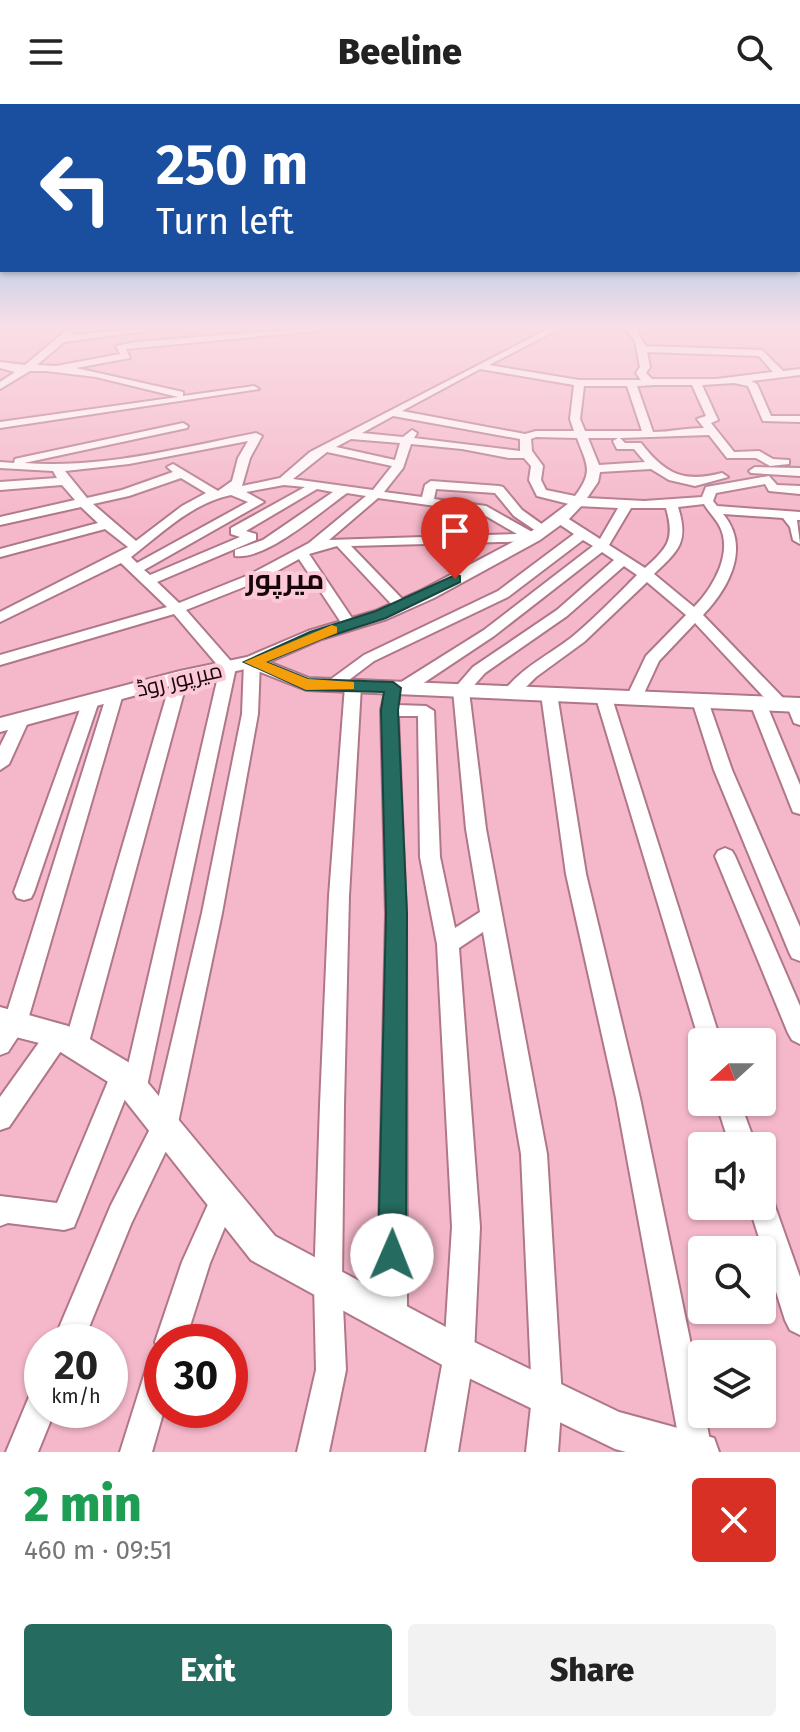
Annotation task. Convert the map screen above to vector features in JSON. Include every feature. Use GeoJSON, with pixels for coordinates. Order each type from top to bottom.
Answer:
{"type":"FeatureCollection","features":[{"type":"Feature","properties":{"kind":"street"},"geometry":{"type":"LineString","coordinates":[[0,414],[140,392]]}},
{"type":"Feature","properties":{"kind":"street"},"geometry":{"type":"LineString","coordinates":[[170,392],[192,397]]}},
{"type":"Feature","properties":{"kind":"street"},"geometry":{"type":"LineString","coordinates":[[0,425],[231,392]]}},
{"type":"Feature","properties":{"kind":"street"},"geometry":{"type":"LineString","coordinates":[[284,481],[298,466],[326,448],[432,392]]}},
{"type":"Feature","properties":{"kind":"street"},"geometry":{"type":"LineString","coordinates":[[577,392],[575,403],[580,434],[594,469],[652,465]]}},
{"type":"Feature","properties":{"kind":"street"},"geometry":{"type":"LineString","coordinates":[[635,392],[648,435]]}},
{"type":"Feature","properties":{"kind":"street"},"geometry":{"type":"LineString","coordinates":[[700,392],[713,420],[702,419],[731,456],[759,454],[770,463],[800,461]]}},
{"type":"Feature","properties":{"kind":"street"},"geometry":{"type":"LineString","coordinates":[[755,392],[767,419],[800,419]]}},
{"type":"Feature","properties":{"kind":"street"},"geometry":{"type":"LineString","coordinates":[[393,413],[525,437],[536,434],[679,435],[677,431],[712,432]]}},
{"type":"Feature","properties":{"kind":"street"},"geometry":{"type":"LineString","coordinates":[[0,660],[177,609],[254,578],[308,550],[375,493],[398,464],[405,441],[424,419]]}},
{"type":"Feature","properties":{"kind":"street"},"geometry":{"type":"LineString","coordinates":[[0,465],[183,426]]}},
{"type":"Feature","properties":{"kind":"street"},"geometry":{"type":"LineString","coordinates":[[348,435],[462,446],[509,455],[528,454]]}},
{"type":"Feature","properties":{"kind":"street"},"geometry":{"type":"LineString","coordinates":[[616,435],[621,447],[637,445],[652,465],[672,480],[713,481],[742,471],[800,472]]}},
{"type":"Feature","properties":{"kind":"street"},"geometry":{"type":"LineString","coordinates":[[0,486],[256,436],[244,458],[238,483],[186,509],[123,557],[0,618]]}},
{"type":"Feature","properties":{"kind":"street"},"geometry":{"type":"LineString","coordinates":[[525,437],[528,454],[537,466],[535,480],[541,493],[577,502],[625,507],[710,505],[794,516],[800,540]]}},
{"type":"Feature","properties":{"kind":"street"},"geometry":{"type":"LineString","coordinates":[[326,448],[398,464]]}},
{"type":"Feature","properties":{"kind":"street"},"geometry":{"type":"LineString","coordinates":[[136,569],[258,502],[221,492],[155,457]]}},
{"type":"Feature","properties":{"kind":"street"},"geometry":{"type":"LineString","coordinates":[[0,465],[61,475],[107,525],[135,546]]}},
{"type":"Feature","properties":{"kind":"street","name":"میرپور روڈ"},"geometry":{"type":"LineString","coordinates":[[0,725],[180,677],[252,662],[401,606],[546,528],[577,502],[592,482],[594,469]]}},
{"type":"Feature","properties":{"kind":"street"},"geometry":{"type":"LineString","coordinates":[[0,521],[88,503],[183,473]]}},
{"type":"Feature","properties":{"kind":"street"},"geometry":{"type":"LineString","coordinates":[[634,698],[652,659],[710,599],[728,565],[731,549],[727,526],[710,505],[710,490],[769,480],[773,488],[800,490]]}},
{"type":"Feature","properties":{"kind":"street"},"geometry":{"type":"LineString","coordinates":[[221,492],[284,481],[428,499],[482,509],[546,528],[584,533],[647,574],[794,708]]}},
{"type":"Feature","properties":{"kind":"street"},"geometry":{"type":"LineString","coordinates":[[152,584],[251,537],[236,531],[315,485]]}},
{"type":"Feature","properties":{"kind":"street"},"geometry":{"type":"LineString","coordinates":[[428,499],[431,485],[499,490],[518,513],[546,528]]}},
{"type":"Feature","properties":{"kind":"street"},"geometry":{"type":"LineString","coordinates":[[152,584],[268,543],[345,489]]}},
{"type":"Feature","properties":{"kind":"street"},"geometry":{"type":"LineString","coordinates":[[511,692],[530,674],[579,639],[673,549],[678,527],[671,505]]}},
{"type":"Feature","properties":{"kind":"street"},"geometry":{"type":"LineString","coordinates":[[395,695],[489,633],[602,546],[625,507]]}},
{"type":"Feature","properties":{"kind":"street"},"geometry":{"type":"LineString","coordinates":[[0,553],[107,525]]}},
{"type":"Feature","properties":{"kind":"street"},"geometry":{"type":"LineString","coordinates":[[308,550],[340,542],[546,528]]}},
{"type":"Feature","properties":{"kind":"street"},"geometry":{"type":"LineString","coordinates":[[313,1452],[331,1370],[328,1284],[342,686],[369,658],[503,594],[584,533]]}},
{"type":"Feature","properties":{"kind":"street"},"geometry":{"type":"LineString","coordinates":[[340,542],[401,606]]}},
{"type":"Feature","properties":{"kind":"street"},"geometry":{"type":"LineString","coordinates":[[308,550],[349,624]]}},
{"type":"Feature","properties":{"kind":"street"},"geometry":{"type":"LineString","coordinates":[[0,1213],[2,1209],[64,1217],[128,1083],[228,667],[177,609],[123,557]]}},
{"type":"Feature","properties":{"kind":"street"},"geometry":{"type":"LineString","coordinates":[[542,1452],[547,1397],[534,1154],[474,814],[461,690],[479,670],[562,613],[624,559]]}},
{"type":"Feature","properties":{"kind":"street"},"geometry":{"type":"LineString","coordinates":[[76,1324],[121,1215],[164,1128],[212,913],[247,730],[252,662],[306,684],[342,686],[395,695],[461,690],[758,703],[794,708]]}},
{"type":"Feature","properties":{"kind":"street"},"geometry":{"type":"LineString","coordinates":[[0,1118],[67,1040],[180,677]]}},
{"type":"Feature","properties":{"kind":"street"},"geometry":{"type":"LineString","coordinates":[[115,694],[5,1029],[67,1040],[128,1083],[263,1248],[459,1354],[547,1397],[615,1441],[699,1452],[628,1098],[576,874],[549,694]]}},
{"type":"Feature","properties":{"kind":"street"},"geometry":{"type":"LineString","coordinates":[[395,695],[426,711],[430,857],[448,944],[466,1227],[459,1354],[442,1452]]}},
{"type":"Feature","properties":{"kind":"street"},"geometry":{"type":"LineString","coordinates":[[392,1318],[395,695]]}},
{"type":"Feature","properties":{"kind":"street"},"geometry":{"type":"LineString","coordinates":[[604,698],[705,1028]]}},
{"type":"Feature","properties":{"kind":"street"},"geometry":{"type":"LineString","coordinates":[[24,892],[91,701]]}},
{"type":"Feature","properties":{"kind":"street"},"geometry":{"type":"LineString","coordinates":[[700,701],[723,770],[800,952]]}},
{"type":"Feature","properties":{"kind":"street"},"geometry":{"type":"LineString","coordinates":[[758,703],[800,807]]}},
{"type":"Feature","properties":{"kind":"street"},"geometry":{"type":"LineString","coordinates":[[0,764],[21,720]]}},
{"type":"Feature","properties":{"kind":"street"},"geometry":{"type":"LineString","coordinates":[[725,856],[800,1033]]}},
{"type":"Feature","properties":{"kind":"street"},"geometry":{"type":"LineString","coordinates":[[448,944],[491,916]]}},
{"type":"Feature","properties":{"kind":"street"},"geometry":{"type":"LineString","coordinates":[[176,1324],[196,1262],[223,1200]]}},
{"type":"Feature","properties":{"kind":"street"},"geometry":{"type":"LineString","coordinates":[[767,1220],[800,1320]]}},
{"type":"Feature","properties":{"kind":"street"},"geometry":{"type":"LineString","coordinates":[[136,1452],[144,1426]]}},
{"type":"Feature","properties":{"kind":"street"},"geometry":{"type":"LineString","coordinates":[[22,1452],[32,1428]]}},
{"type":"Feature","properties":{"kind":"slow traffic"},"geometry":{"type":"LineString","coordinates":[[332,630],[252,662],[306,684],[348,686]]}},
{"type":"Feature","properties":{"kind":"district","name":"میرپور"},"geometry":{"type":"Point","coordinates":[285,579]}},
{"type":"Feature","properties":{"kind":"route"},"geometry":{"type":"LineString","coordinates":[[392,1255],[396,914],[389,710],[393,688],[306,684],[252,662],[315,635],[381,615],[455,579]]}}]}
